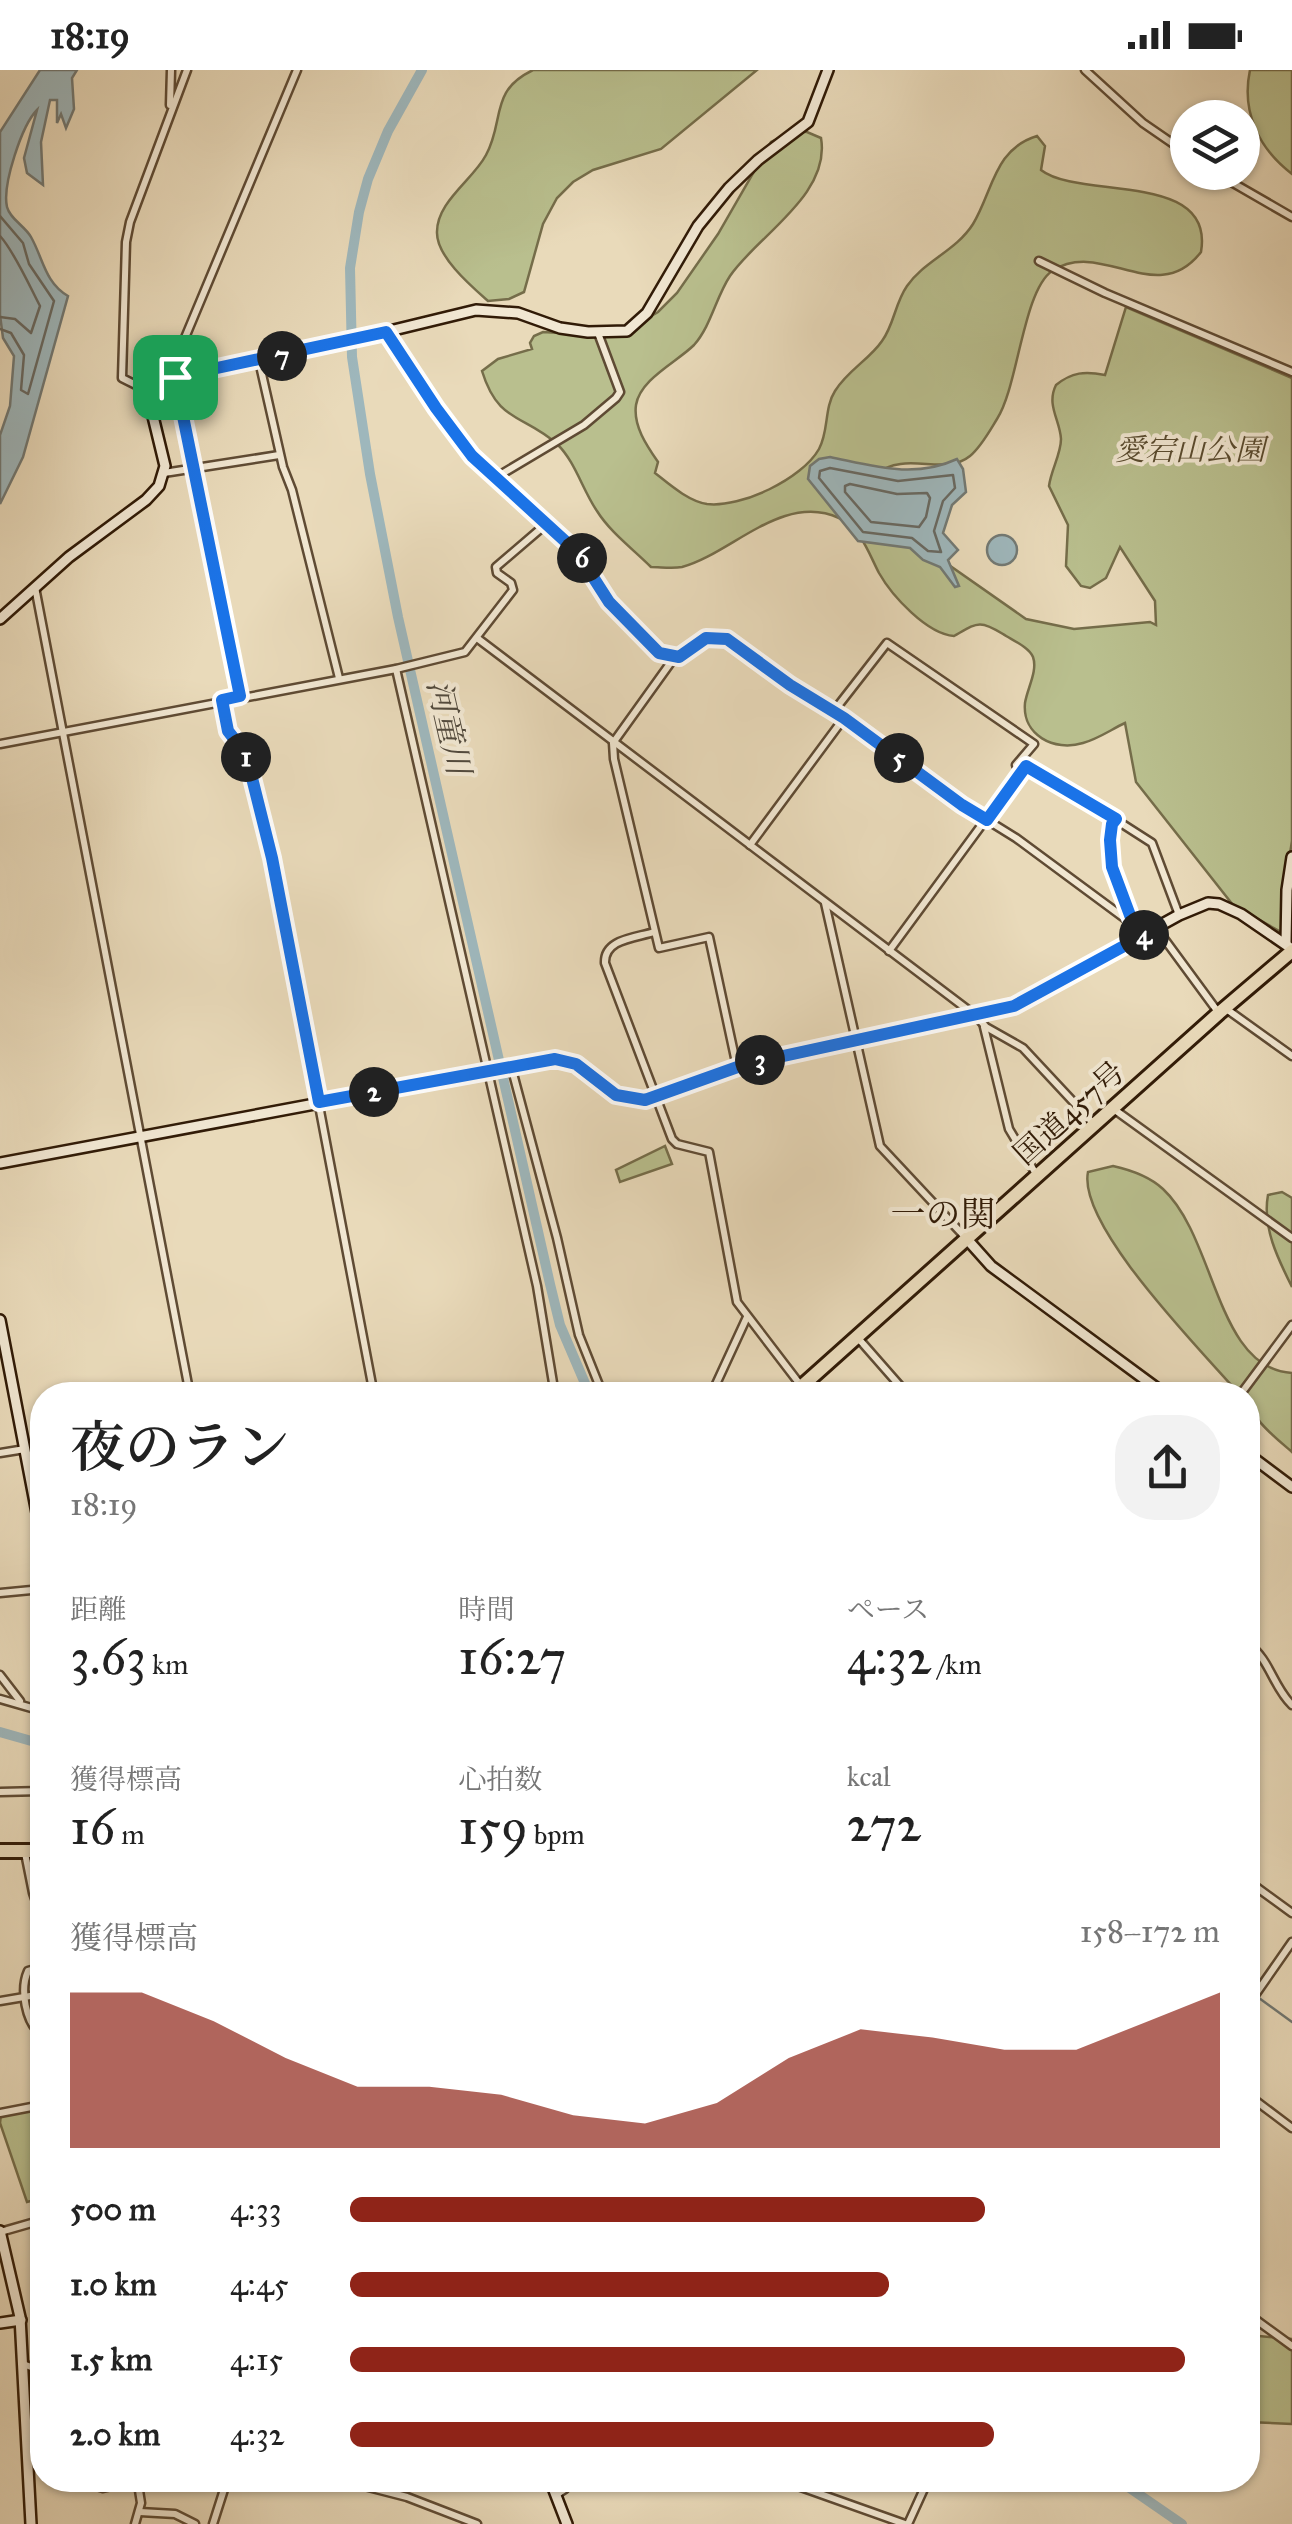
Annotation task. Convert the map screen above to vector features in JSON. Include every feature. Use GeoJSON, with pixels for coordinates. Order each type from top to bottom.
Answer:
{"type":"FeatureCollection","features":[{"type":"Feature","properties":{"kind":"highway","name":"国道457号"},"geometry":{"type":"LineString","coordinates":[[807,1382],[1290,948]]}},
{"type":"Feature","properties":{"kind":"highway"},"geometry":{"type":"LineString","coordinates":[[0,1851],[30,1851]]}},
{"type":"Feature","properties":{"kind":"street"},"geometry":{"type":"LineString","coordinates":[[170,111],[171,70]]}},
{"type":"Feature","properties":{"kind":"street"},"geometry":{"type":"LineString","coordinates":[[186,70],[137,199],[126,242],[122,378],[136,385],[153,385],[476,310],[518,313],[560,328],[598,333],[626,331],[644,318],[685,246],[722,196],[758,160],[808,122],[828,70]]}},
{"type":"Feature","properties":{"kind":"street"},"geometry":{"type":"LineString","coordinates":[[240,696],[175,377],[177,354],[297,70]]}},
{"type":"Feature","properties":{"kind":"street"},"geometry":{"type":"LineString","coordinates":[[1085,70],[1143,123],[1170,142]]}},
{"type":"Feature","properties":{"kind":"street"},"geometry":{"type":"LineString","coordinates":[[1245,190],[1292,217]]}},
{"type":"Feature","properties":{"kind":"street"},"geometry":{"type":"LineString","coordinates":[[1039,260],[1105,293],[1292,372]]}},
{"type":"Feature","properties":{"kind":"street"},"geometry":{"type":"LineString","coordinates":[[386,332],[446,424],[495,478],[577,552],[599,589],[626,620],[659,653],[674,658]]}},
{"type":"Feature","properties":{"kind":"street"},"geometry":{"type":"LineString","coordinates":[[495,478],[584,425],[620,392],[598,333]]}},
{"type":"Feature","properties":{"kind":"street"},"geometry":{"type":"LineString","coordinates":[[258,360],[338,678]]}},
{"type":"Feature","properties":{"kind":"street"},"geometry":{"type":"LineString","coordinates":[[0,619],[159,486],[164,473],[150,404],[153,385]]}},
{"type":"Feature","properties":{"kind":"street"},"geometry":{"type":"LineString","coordinates":[[164,473],[280,455]]}},
{"type":"Feature","properties":{"kind":"street"},"geometry":{"type":"LineString","coordinates":[[0,744],[465,652],[512,590],[511,583],[497,573],[496,567],[545,525]]}},
{"type":"Feature","properties":{"kind":"street"},"geometry":{"type":"LineString","coordinates":[[35,586],[187,1382]]}},
{"type":"Feature","properties":{"kind":"street"},"geometry":{"type":"LineString","coordinates":[[477,638],[1023,1048],[1094,1124]]}},
{"type":"Feature","properties":{"kind":"street"},"geometry":{"type":"LineString","coordinates":[[738,1067],[709,937],[659,948],[613,743],[674,658],[706,638],[727,639],[962,805],[1016,838],[1146,934]]}},
{"type":"Feature","properties":{"kind":"street"},"geometry":{"type":"LineString","coordinates":[[834,712],[886,644],[1034,744],[1016,765],[1026,766],[1152,843],[1180,915]]}},
{"type":"Feature","properties":{"kind":"street"},"geometry":{"type":"LineString","coordinates":[[397,668],[537,1286],[554,1382]]}},
{"type":"Feature","properties":{"kind":"street"},"geometry":{"type":"LineString","coordinates":[[222,700],[228,731],[246,754],[272,858],[372,1382]]}},
{"type":"Feature","properties":{"kind":"street"},"geometry":{"type":"LineString","coordinates":[[750,846],[844,718]]}},
{"type":"Feature","properties":{"kind":"street"},"geometry":{"type":"LineString","coordinates":[[890,951],[1026,766]]}},
{"type":"Feature","properties":{"kind":"street"},"geometry":{"type":"LineString","coordinates":[[1116,819],[1110,840],[1112,867],[1134,926]]}},
{"type":"Feature","properties":{"kind":"street"},"geometry":{"type":"LineString","coordinates":[[1290,948],[1287,890],[1292,857]]}},
{"type":"Feature","properties":{"kind":"street"},"geometry":{"type":"LineString","coordinates":[[824,902],[880,1146],[990,1266],[1148,1382]]}},
{"type":"Feature","properties":{"kind":"street"},"geometry":{"type":"LineString","coordinates":[[0,1163],[555,1059],[570,1060],[616,1095],[637,1101],[656,1098],[738,1067],[856,1040],[980,1019],[1028,1001],[1208,903],[1241,914],[1290,948]]}},
{"type":"Feature","properties":{"kind":"street"},"geometry":{"type":"LineString","coordinates":[[1157,929],[1222,1010],[1292,1056]]}},
{"type":"Feature","properties":{"kind":"street"},"geometry":{"type":"LineString","coordinates":[[654,932],[610,946],[604,958],[674,1142],[709,1152],[737,1302],[791,1382]]}},
{"type":"Feature","properties":{"kind":"street"},"geometry":{"type":"LineString","coordinates":[[980,1019],[1009,1129],[1037,1175]]}},
{"type":"Feature","properties":{"kind":"street"},"geometry":{"type":"LineString","coordinates":[[509,1066],[557,1238],[579,1335],[598,1382]]}},
{"type":"Feature","properties":{"kind":"street"},"geometry":{"type":"LineString","coordinates":[[1113,1108],[1292,1238]]}},
{"type":"Feature","properties":{"kind":"street"},"geometry":{"type":"LineString","coordinates":[[717,1382],[747,1316]]}},
{"type":"Feature","properties":{"kind":"street"},"geometry":{"type":"LineString","coordinates":[[0,1320],[30,1475]]}},
{"type":"Feature","properties":{"kind":"street"},"geometry":{"type":"LineString","coordinates":[[1250,1382],[1292,1325]]}},
{"type":"Feature","properties":{"kind":"street"},"geometry":{"type":"LineString","coordinates":[[858,1338],[897,1382]]}},
{"type":"Feature","properties":{"kind":"street"},"geometry":{"type":"LineString","coordinates":[[0,1454],[25,1449]]}},
{"type":"Feature","properties":{"kind":"street"},"geometry":{"type":"LineString","coordinates":[[1260,1463],[1292,1487]]}},
{"type":"Feature","properties":{"kind":"street"},"geometry":{"type":"LineString","coordinates":[[0,1593],[30,1590]]}},
{"type":"Feature","properties":{"kind":"street"},"geometry":{"type":"LineString","coordinates":[[1260,1655],[1292,1705]]}},
{"type":"Feature","properties":{"kind":"street"},"geometry":{"type":"LineString","coordinates":[[0,1675],[20,1702]]}},
{"type":"Feature","properties":{"kind":"street"},"geometry":{"type":"LineString","coordinates":[[0,1699],[30,1706]]}},
{"type":"Feature","properties":{"kind":"street"},"geometry":{"type":"LineString","coordinates":[[0,1792],[30,1791]]}},
{"type":"Feature","properties":{"kind":"street"},"geometry":{"type":"LineString","coordinates":[[24,1851],[30,1882]]}},
{"type":"Feature","properties":{"kind":"street"},"geometry":{"type":"LineString","coordinates":[[1260,1889],[1292,1914]]}},
{"type":"Feature","properties":{"kind":"street"},"geometry":{"type":"LineString","coordinates":[[1260,1988],[1292,1942]]}},
{"type":"Feature","properties":{"kind":"street"},"geometry":{"type":"LineString","coordinates":[[30,1970],[23,1982],[30,2016]]}},
{"type":"Feature","properties":{"kind":"street"},"geometry":{"type":"LineString","coordinates":[[0,2002],[30,1996]]}},
{"type":"Feature","properties":{"kind":"street"},"geometry":{"type":"LineString","coordinates":[[1260,2104],[1292,2128]]}},
{"type":"Feature","properties":{"kind":"street"},"geometry":{"type":"LineString","coordinates":[[0,2112],[30,2107]]}},
{"type":"Feature","properties":{"kind":"street"},"geometry":{"type":"LineString","coordinates":[[30,2223],[0,2232],[20,2320],[30,2458]]}},
{"type":"Feature","properties":{"kind":"street"},"geometry":{"type":"LineString","coordinates":[[0,2323],[20,2320]]}},
{"type":"Feature","properties":{"kind":"street"},"geometry":{"type":"LineString","coordinates":[[1260,2323],[1292,2346]]}},
{"type":"Feature","properties":{"kind":"street"},"geometry":{"type":"LineString","coordinates":[[23,2364],[30,2366]]}},
{"type":"Feature","properties":{"kind":"street"},"geometry":{"type":"LineString","coordinates":[[31,2492],[31,2524]]}},
{"type":"Feature","properties":{"kind":"street"},"geometry":{"type":"LineString","coordinates":[[136,2524],[140,2512],[139,2492]]}},
{"type":"Feature","properties":{"kind":"street"},"geometry":{"type":"LineString","coordinates":[[212,2524],[222,2492]]}},
{"type":"Feature","properties":{"kind":"street"},"geometry":{"type":"LineString","coordinates":[[390,2492],[476,2524]]}},
{"type":"Feature","properties":{"kind":"street"},"geometry":{"type":"LineString","coordinates":[[554,2492],[567,2524]]}},
{"type":"Feature","properties":{"kind":"street"},"geometry":{"type":"LineString","coordinates":[[555,2496],[561,2492]]}},
{"type":"Feature","properties":{"kind":"street"},"geometry":{"type":"LineString","coordinates":[[815,2492],[906,2524],[922,2492]]}},
{"type":"Feature","properties":{"kind":"street"},"geometry":{"type":"LineString","coordinates":[[140,2512],[175,2514],[191,2523]]}},
{"type":"Feature","properties":{"kind":"green space"},"geometry":{"type":"Polygon","coordinates":[[[533,70],[757,70],[661,149],[593,170],[573,182],[557,198],[543,224],[524,292],[509,299],[488,301],[443,252],[438,242],[438,222],[449,201],[486,155],[510,87],[533,70]]]}},
{"type":"Feature","properties":{"kind":"green space"},"geometry":{"type":"Polygon","coordinates":[[[1250,70],[1292,70],[1292,174],[1260,137],[1260,100],[1248,100],[1250,70]]]}},
{"type":"Feature","properties":{"kind":"green space","name":"愛宕山公園"},"geometry":{"type":"Polygon","coordinates":[[[793,131],[821,138],[821,159],[815,178],[804,196],[730,276],[694,345],[644,387],[636,405],[639,428],[658,462],[655,473],[686,496],[707,504],[753,496],[785,481],[811,460],[822,442],[835,391],[882,341],[914,277],[958,242],[973,224],[996,172],[1023,142],[1037,136],[1045,146],[1041,170],[1059,179],[1167,198],[1187,209],[1200,226],[1201,252],[1184,268],[1166,274],[1090,262],[1071,263],[1052,271],[1034,298],[1004,404],[978,448],[960,462],[900,464],[876,474],[896,528],[1026,619],[1074,629],[1150,622],[1156,625],[1155,601],[1120,547],[1106,578],[1090,588],[1081,586],[1066,566],[1068,525],[1049,486],[1061,439],[1053,406],[1056,385],[1079,374],[1105,375],[1126,307],[1292,378],[1292,841],[1281,932],[1233,905],[1136,782],[1125,723],[1072,745],[1042,738],[1034,732],[1025,714],[1034,668],[1031,653],[988,626],[973,626],[954,636],[933,629],[892,592],[864,542],[847,522],[818,512],[798,513],[758,528],[682,567],[651,567],[602,519],[557,444],[504,409],[488,388],[482,371],[498,359],[532,349],[534,336],[543,332],[594,335],[639,323],[658,312],[677,293],[718,234],[771,142],[793,131]]]}},
{"type":"Feature","properties":{"kind":"green space"},"geometry":{"type":"Polygon","coordinates":[[[665,1146],[672,1164],[620,1182],[616,1170],[665,1146]]]}},
{"type":"Feature","properties":{"kind":"green space"},"geometry":{"type":"Polygon","coordinates":[[[1113,1166],[1140,1174],[1163,1189],[1181,1211],[1232,1326],[1247,1349],[1267,1366],[1292,1373],[1292,1452],[1260,1421],[1260,1382],[1228,1382],[1146,1288],[1102,1224],[1090,1195],[1088,1172],[1113,1166]]]}},
{"type":"Feature","properties":{"kind":"green space"},"geometry":{"type":"Polygon","coordinates":[[[1282,1192],[1292,1198],[1292,1287],[1267,1219],[1268,1195],[1282,1192]]]}},
{"type":"Feature","properties":{"kind":"green space"},"geometry":{"type":"Polygon","coordinates":[[[30,2109],[30,2201],[27,2202],[0,2123],[1,2114],[30,2109]]]}},
{"type":"Feature","properties":{"kind":"green space"},"geometry":{"type":"Polygon","coordinates":[[[1260,2336],[1292,2339],[1292,2424],[1260,2423],[1260,2336]]]}},
{"type":"Feature","properties":{"kind":"water"},"geometry":{"type":"Polygon","coordinates":[[[40,70],[77,70],[72,78],[74,109],[66,128],[61,114],[57,123],[57,100],[50,100],[41,142],[43,185],[27,173],[24,158],[37,110],[31,118],[10,171],[7,207],[31,237],[54,284],[68,296],[23,457],[0,504],[0,435],[10,406],[14,356],[3,338],[0,315],[0,132],[40,70]]]}},
{"type":"Feature","properties":{"kind":"water"},"geometry":{"type":"Polygon","coordinates":[[[830,457],[910,470],[957,459],[963,469],[966,492],[952,505],[943,533],[958,550],[948,560],[959,586],[955,587],[940,567],[923,560],[910,548],[858,541],[808,479],[810,466],[830,457]]]}},
{"type":"Feature","properties":{"kind":"water"},"geometry":{"type":"Polygon","coordinates":[[[1002,535],[1013,539],[1017,550],[1013,561],[1002,565],[991,561],[987,550],[991,539],[1002,535]]]}},
{"type":"Feature","properties":{"kind":"waterway","name":"河童川"},"geometry":{"type":"LineString","coordinates":[[422,70],[388,131],[359,212],[350,268],[352,357],[398,617],[550,1284],[560,1325],[584,1382]]}},
{"type":"Feature","properties":{"kind":"waterway"},"geometry":{"type":"LineString","coordinates":[[0,1732],[30,1741]]}},
{"type":"Feature","properties":{"kind":"waterway"},"geometry":{"type":"LineString","coordinates":[[1260,1999],[1292,2022]]}},
{"type":"Feature","properties":{"kind":"waterway"},"geometry":{"type":"LineString","coordinates":[[1135,2492],[1182,2524]]}},
{"type":"Feature","properties":{"kind":"district","name":"一の関"},"geometry":{"type":"Point","coordinates":[943,1214]}},
{"type":"Feature","properties":{"kind":"route"},"geometry":{"type":"LineString","coordinates":[[386,332],[446,424],[472,456],[577,552],[609,602],[659,653],[679,657],[706,638],[727,639],[987,820],[1026,766],[1049,777],[1116,819],[1110,840],[1112,867],[1134,926],[1146,934],[1014,1006],[768,1058],[656,1098],[637,1101],[616,1095],[570,1060],[555,1059],[319,1102],[272,858],[246,754],[228,731],[223,717],[222,700],[240,696],[175,377],[386,332]]}}]}
